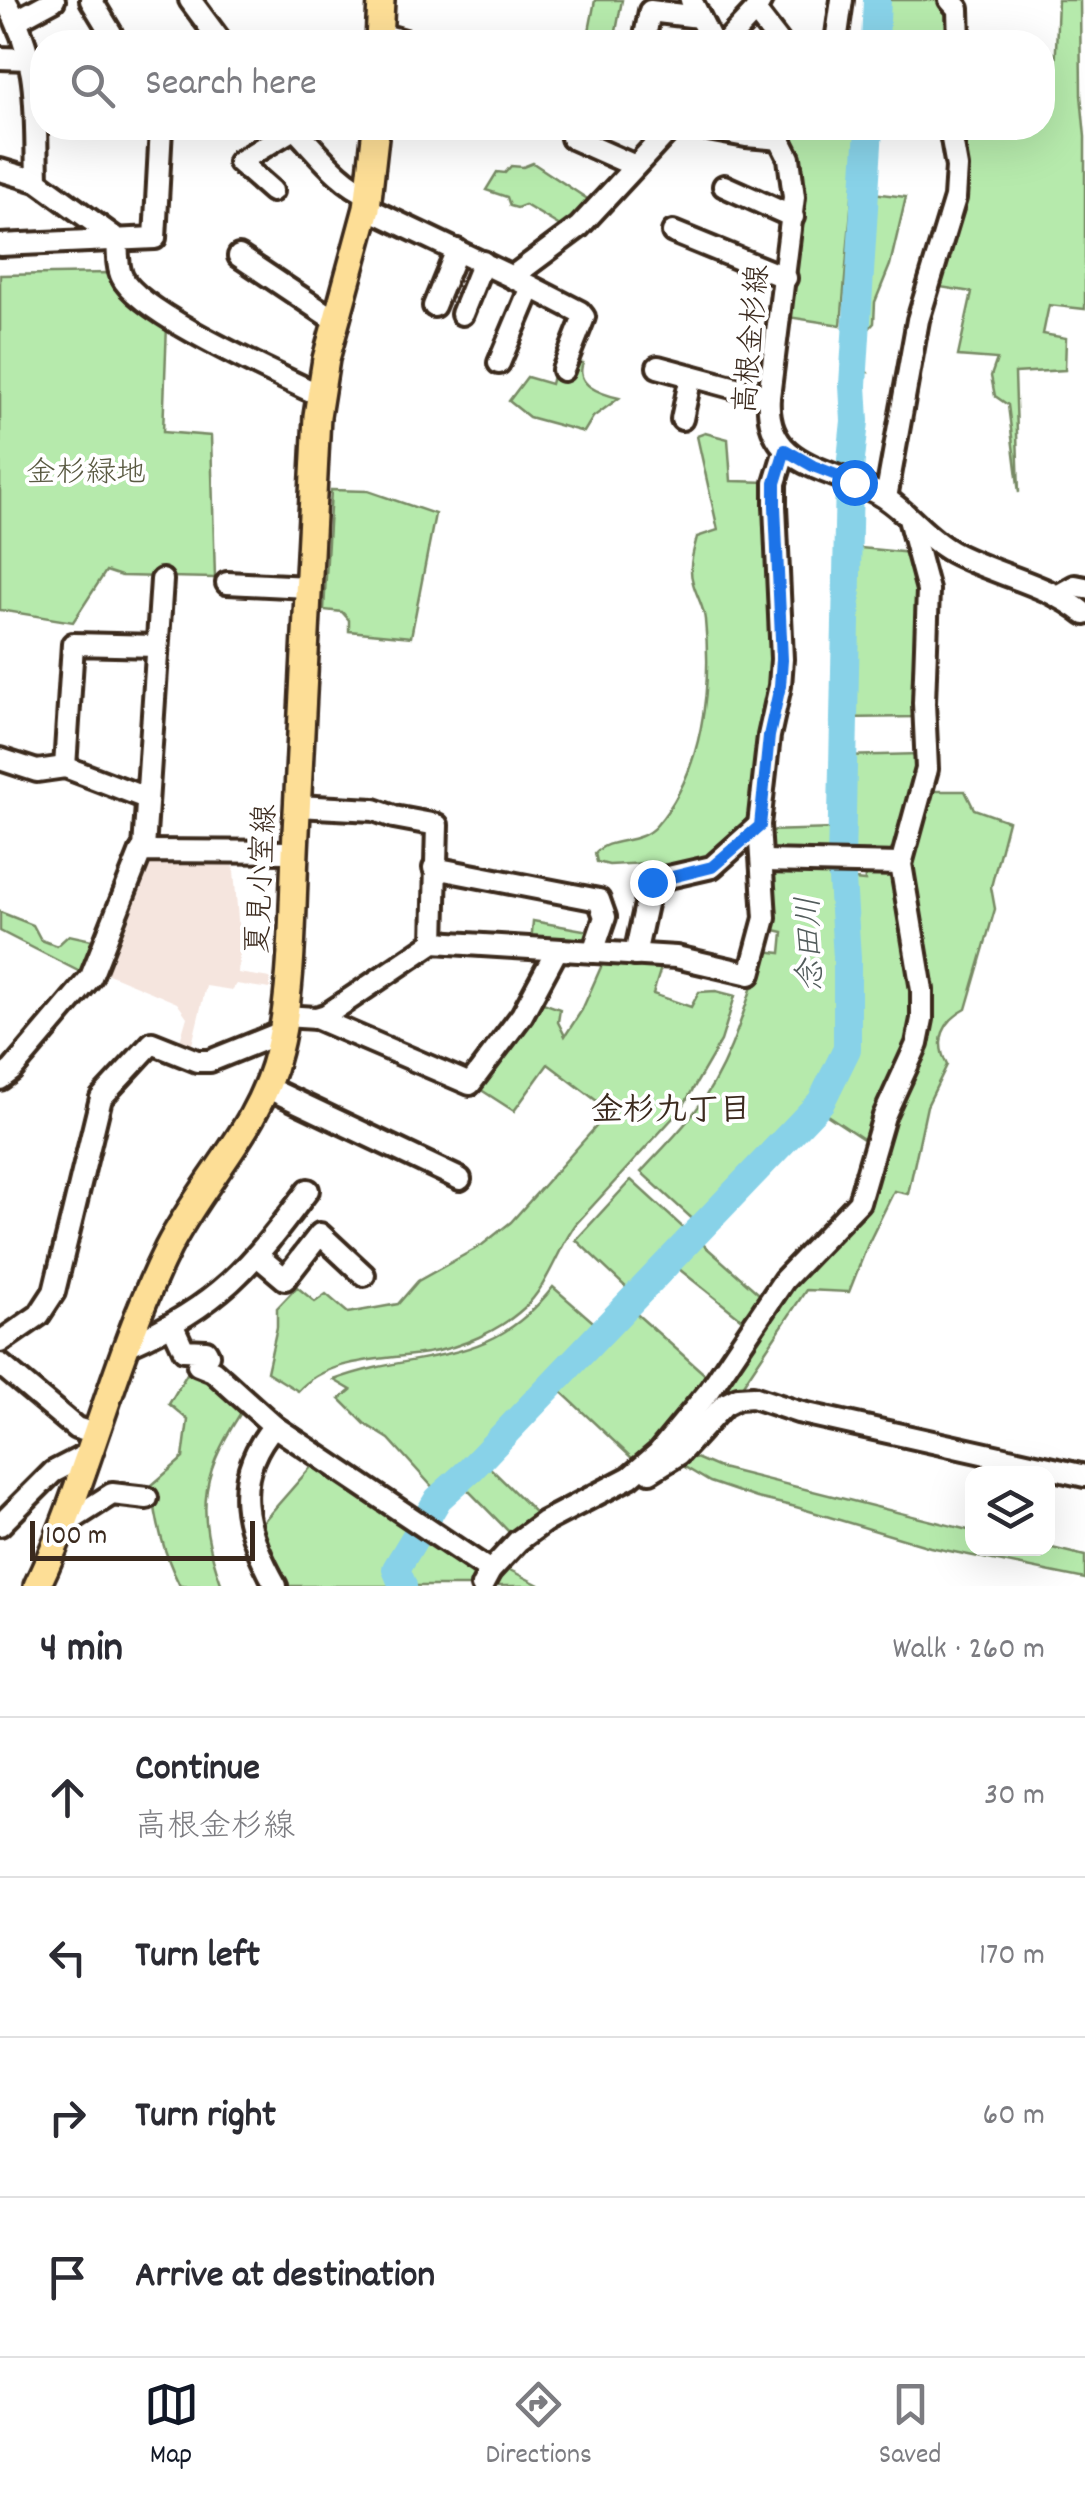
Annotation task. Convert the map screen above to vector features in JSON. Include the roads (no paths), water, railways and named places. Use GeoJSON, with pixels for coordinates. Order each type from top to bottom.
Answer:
{"type":"FeatureCollection","features":[{"type":"Feature","properties":{"kind":"main road"},"geometry":{"type":"LineString","coordinates":[[380,30],[381,0]]}},
{"type":"Feature","properties":{"kind":"main road","name":"夏見小室線"},"geometry":{"type":"LineString","coordinates":[[37,1586],[65,1524],[168,1248],[241,1138],[268,1088],[283,1024],[319,395],[369,201],[375,140]]}},
{"type":"Feature","properties":{"kind":"street"},"geometry":{"type":"LineString","coordinates":[[0,58],[30,59],[12,25],[5,0]]}},
{"type":"Feature","properties":{"kind":"street"},"geometry":{"type":"LineString","coordinates":[[12,25],[54,0]]}},
{"type":"Feature","properties":{"kind":"street"},"geometry":{"type":"LineString","coordinates":[[91,0],[109,30]]}},
{"type":"Feature","properties":{"kind":"street"},"geometry":{"type":"LineString","coordinates":[[190,0],[212,30]]}},
{"type":"Feature","properties":{"kind":"street"},"geometry":{"type":"LineString","coordinates":[[838,30],[842,0]]}},
{"type":"Feature","properties":{"kind":"street"},"geometry":{"type":"LineString","coordinates":[[950,0],[958,9],[959,30]]}},
{"type":"Feature","properties":{"kind":"street"},"geometry":{"type":"LineString","coordinates":[[737,30],[758,6],[773,30]]}},
{"type":"Feature","properties":{"kind":"street"},"geometry":{"type":"LineString","coordinates":[[646,30],[650,11],[703,27]]}},
{"type":"Feature","properties":{"kind":"street"},"geometry":{"type":"LineString","coordinates":[[37,140],[38,181]]}},
{"type":"Feature","properties":{"kind":"street"},"geometry":{"type":"LineString","coordinates":[[0,245],[155,238],[160,140]]}},
{"type":"Feature","properties":{"kind":"street"},"geometry":{"type":"LineString","coordinates":[[272,191],[240,162],[275,140]]}},
{"type":"Feature","properties":{"kind":"street"},"geometry":{"type":"LineString","coordinates":[[306,140],[369,201],[580,312],[584,317],[563,370]]}},
{"type":"Feature","properties":{"kind":"street"},"geometry":{"type":"LineString","coordinates":[[576,140],[635,166]]}},
{"type":"Feature","properties":{"kind":"street"},"geometry":{"type":"LineString","coordinates":[[499,364],[522,282],[660,140]]}},
{"type":"Feature","properties":{"kind":"street","name":"高根金杉線"},"geometry":{"type":"LineString","coordinates":[[780,140],[793,176],[793,217],[770,397],[770,426],[774,438],[790,454]]}},
{"type":"Feature","properties":{"kind":"street"},"geometry":{"type":"LineString","coordinates":[[881,495],[918,320],[955,198],[957,167],[952,140]]}},
{"type":"Feature","properties":{"kind":"street"},"geometry":{"type":"LineString","coordinates":[[0,182],[0,170],[38,181],[117,240],[120,274],[125,283],[168,320],[319,395]]}},
{"type":"Feature","properties":{"kind":"street"},"geometry":{"type":"LineString","coordinates":[[724,186],[793,217]]}},
{"type":"Feature","properties":{"kind":"street"},"geometry":{"type":"LineString","coordinates":[[674,232],[786,278]]}},
{"type":"Feature","properties":{"kind":"street"},"geometry":{"type":"LineString","coordinates":[[434,306],[456,250]]}},
{"type":"Feature","properties":{"kind":"street"},"geometry":{"type":"LineString","coordinates":[[239,256],[336,321]]}},
{"type":"Feature","properties":{"kind":"street"},"geometry":{"type":"LineString","coordinates":[[462,314],[483,262]]}},
{"type":"Feature","properties":{"kind":"street"},"geometry":{"type":"LineString","coordinates":[[658,367],[770,397]]}},
{"type":"Feature","properties":{"kind":"street"},"geometry":{"type":"LineString","coordinates":[[682,419],[691,376]]}},
{"type":"Feature","properties":{"kind":"street"},"geometry":{"type":"LineString","coordinates":[[0,1342],[39,1315],[54,1292],[101,1098],[152,1043],[210,1061],[283,1024],[316,1018],[434,942],[676,958],[750,974],[766,918],[760,826],[782,660],[775,483],[790,454],[881,495],[954,554],[1057,596],[1085,614]]}},
{"type":"Feature","properties":{"kind":"street"},"geometry":{"type":"LineString","coordinates":[[173,1326],[184,1350],[206,1351],[208,1356],[198,1365],[213,1370],[274,1426],[486,1578],[518,1541],[544,1522],[630,1477],[658,1453],[710,1390],[784,1280],[859,1202],[884,1116],[917,1044],[922,990],[901,864],[927,769],[924,703],[928,590],[909,519]]}},
{"type":"Feature","properties":{"kind":"street"},"geometry":{"type":"LineString","coordinates":[[0,1079],[91,977],[144,849],[162,580]]}},
{"type":"Feature","properties":{"kind":"street"},"geometry":{"type":"LineString","coordinates":[[227,583],[308,587]]}},
{"type":"Feature","properties":{"kind":"street"},"geometry":{"type":"LineString","coordinates":[[1057,596],[1075,586],[1085,588]]}},
{"type":"Feature","properties":{"kind":"street"},"geometry":{"type":"LineString","coordinates":[[64,767],[73,644],[157,646]]}},
{"type":"Feature","properties":{"kind":"street"},"geometry":{"type":"LineString","coordinates":[[0,759],[37,771],[64,767],[146,798]]}},
{"type":"Feature","properties":{"kind":"street"},"geometry":{"type":"LineString","coordinates":[[297,806],[374,810],[437,826],[434,942]]}},
{"type":"Feature","properties":{"kind":"street"},"geometry":{"type":"LineString","coordinates":[[635,955],[652,882],[712,867],[760,826]]}},
{"type":"Feature","properties":{"kind":"street"},"geometry":{"type":"LineString","coordinates":[[144,849],[295,852]]}},
{"type":"Feature","properties":{"kind":"street"},"geometry":{"type":"LineString","coordinates":[[764,861],[901,864]]}},
{"type":"Feature","properties":{"kind":"street"},"geometry":{"type":"LineString","coordinates":[[434,868],[599,900],[605,917],[592,952]]}},
{"type":"Feature","properties":{"kind":"street"},"geometry":{"type":"LineString","coordinates":[[316,1018],[470,1084],[522,1014],[556,950]]}},
{"type":"Feature","properties":{"kind":"street"},"geometry":{"type":"LineString","coordinates":[[268,1088],[460,1180]]}},
{"type":"Feature","properties":{"kind":"street"},"geometry":{"type":"LineString","coordinates":[[129,1345],[173,1326],[205,1305],[259,1257],[308,1190]]}},
{"type":"Feature","properties":{"kind":"street"},"geometry":{"type":"LineString","coordinates":[[259,1257],[285,1279],[320,1234],[364,1275]]}},
{"type":"Feature","properties":{"kind":"street"},"geometry":{"type":"LineString","coordinates":[[0,1364],[93,1444],[53,1472],[0,1524]]}},
{"type":"Feature","properties":{"kind":"street"},"geometry":{"type":"LineString","coordinates":[[630,1477],[649,1473],[679,1454],[724,1404],[753,1397],[798,1412],[1085,1476]]}},
{"type":"Feature","properties":{"kind":"street"},"geometry":{"type":"LineString","coordinates":[[274,1426],[252,1459],[245,1488],[257,1548],[276,1586]]}},
{"type":"Feature","properties":{"kind":"street"},"geometry":{"type":"LineString","coordinates":[[65,1524],[112,1494],[146,1498]]}},
{"type":"Feature","properties":{"kind":"waterway","name":"念田川"},"geometry":{"type":"LineString","coordinates":[[876,30],[877,0]]}},
{"type":"Feature","properties":{"kind":"waterway","name":"念田川"},"geometry":{"type":"LineString","coordinates":[[403,1586],[396,1569],[438,1499],[821,1102],[847,1049],[841,863],[849,479],[868,140]]}},
{"type":"Feature","properties":{"kind":"district","name":"金杉九丁目"},"geometry":{"type":"Point","coordinates":[671,1108]}},
{"type":"Feature","properties":{"kind":"park label","name":"金杉緑地"},"geometry":{"type":"Point","coordinates":[86,471]}}]}
